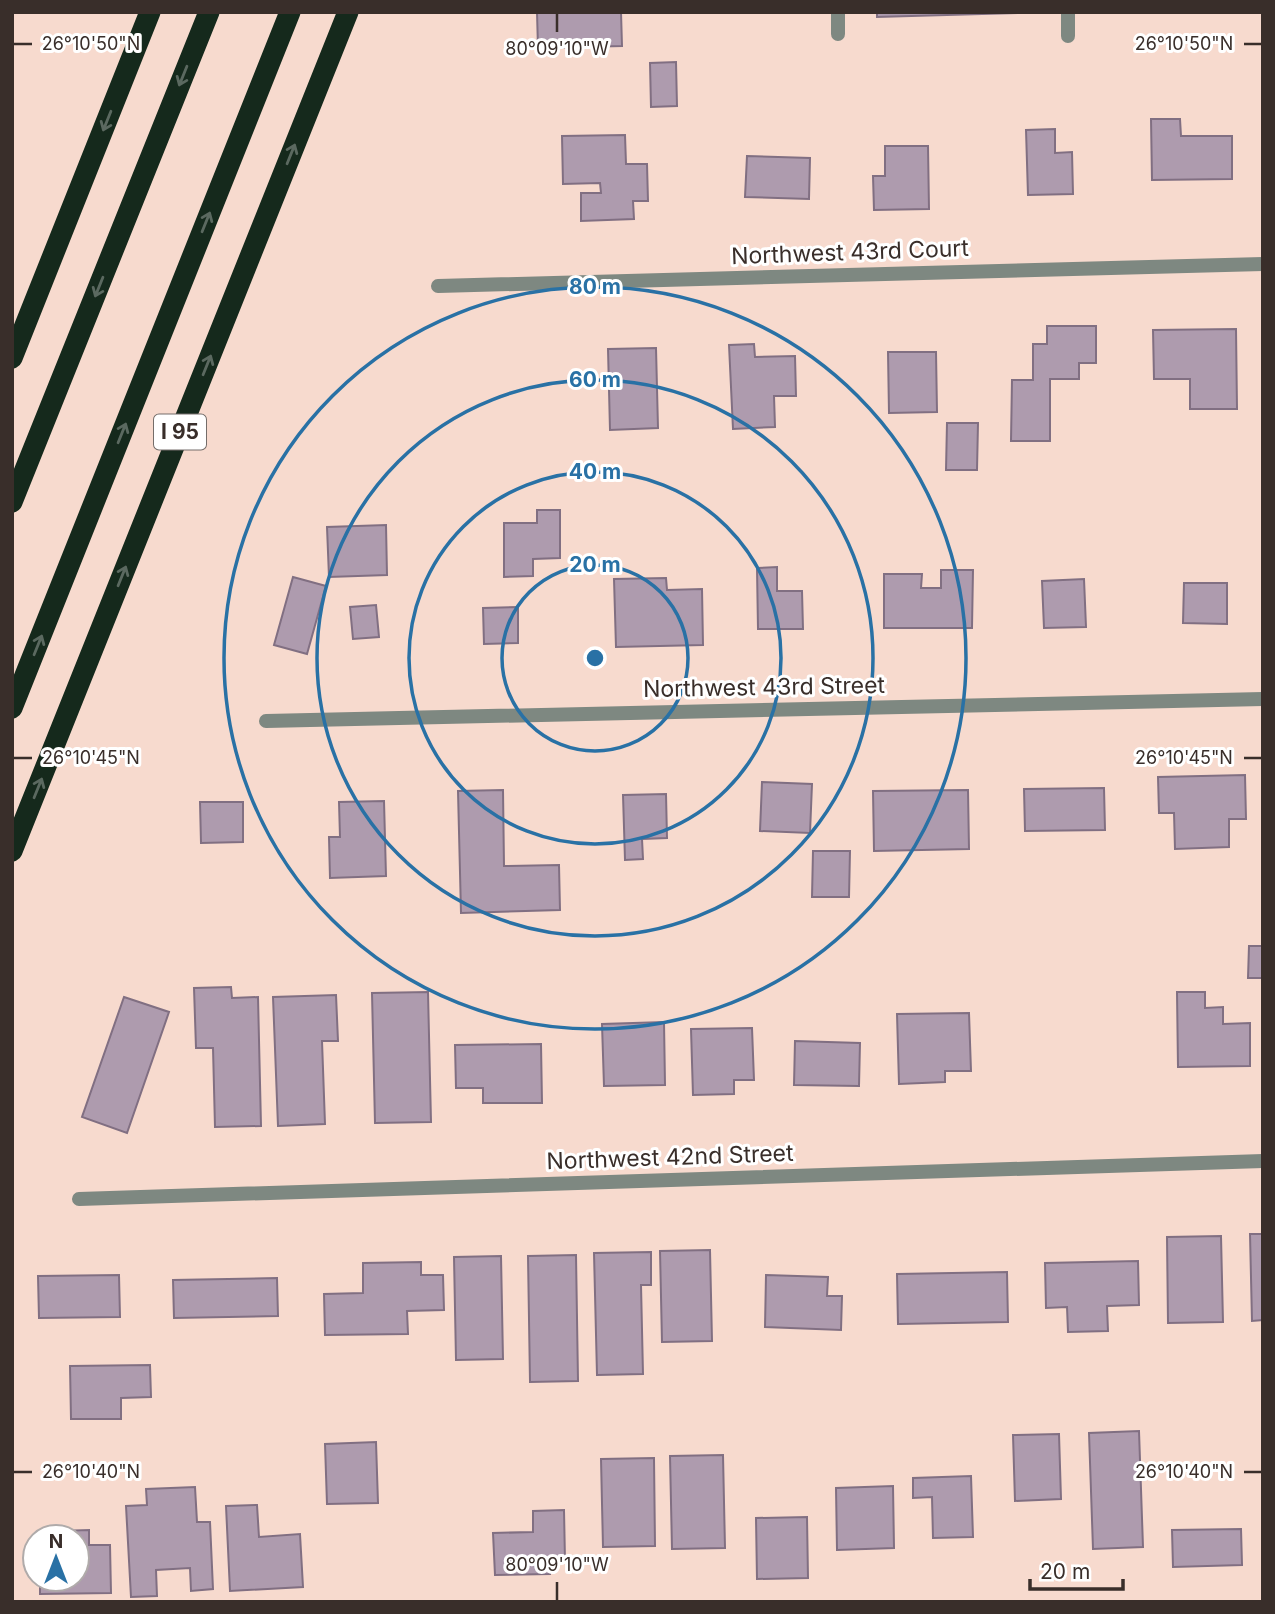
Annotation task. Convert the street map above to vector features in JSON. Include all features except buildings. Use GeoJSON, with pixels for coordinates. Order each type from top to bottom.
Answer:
{"type":"FeatureCollection","features":[{"type":"Feature","properties":{"kind":"highway"},"geometry":{"type":"LineString","coordinates":[[12,358],[150,12]]}},
{"type":"Feature","properties":{"kind":"highway"},"geometry":{"type":"LineString","coordinates":[[12,502],[209,12]]}},
{"type":"Feature","properties":{"kind":"highway"},"geometry":{"type":"LineString","coordinates":[[12,708],[290,12]]}},
{"type":"Feature","properties":{"kind":"highway","name":"I 95"},"geometry":{"type":"LineString","coordinates":[[12,851],[348,12]]}},
{"type":"Feature","properties":{"kind":"street"},"geometry":{"type":"LineString","coordinates":[[838,12],[838,34]]}},
{"type":"Feature","properties":{"kind":"street"},"geometry":{"type":"LineString","coordinates":[[1068,12],[1068,36]]}},
{"type":"Feature","properties":{"kind":"street","name":"Northwest 43rd Court"},"geometry":{"type":"LineString","coordinates":[[438,286],[1263,264]]}},
{"type":"Feature","properties":{"kind":"street","name":"Northwest 43rd Street"},"geometry":{"type":"LineString","coordinates":[[266,722],[1263,699]]}},
{"type":"Feature","properties":{"kind":"street","name":"Northwest 42nd Street"},"geometry":{"type":"LineString","coordinates":[[79,1199],[1263,1161]]}}]}
